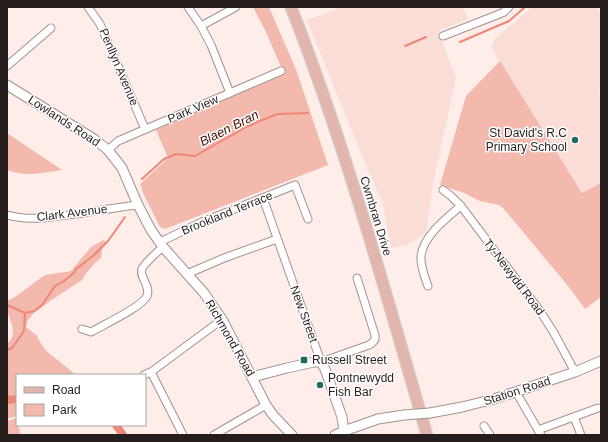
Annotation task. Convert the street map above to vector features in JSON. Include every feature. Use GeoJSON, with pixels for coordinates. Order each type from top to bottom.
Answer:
{"type":"FeatureCollection","features":[{"type":"Feature","properties":{"kind":"main road","name":"Cwmbran Drive"},"geometry":{"type":"LineString","coordinates":[[290,7],[337,133],[368,230],[427,435]]}},
{"type":"Feature","properties":{"kind":"street","name":"Penllyn Avenue"},"geometry":{"type":"LineString","coordinates":[[88,7],[100,24],[145,129]]}},
{"type":"Feature","properties":{"kind":"street"},"geometry":{"type":"LineString","coordinates":[[188,7],[201,26],[211,45],[230,93]]}},
{"type":"Feature","properties":{"kind":"street"},"geometry":{"type":"LineString","coordinates":[[201,26],[236,7]]}},
{"type":"Feature","properties":{"kind":"street"},"geometry":{"type":"LineString","coordinates":[[443,36],[504,12],[509,7]]}},
{"type":"Feature","properties":{"kind":"street"},"geometry":{"type":"LineString","coordinates":[[7,66],[51,28]]}},
{"type":"Feature","properties":{"kind":"street","name":"Park View"},"geometry":{"type":"LineString","coordinates":[[108,150],[118,141],[281,72]]}},
{"type":"Feature","properties":{"kind":"street","name":"Lowlands Road"},"geometry":{"type":"LineString","coordinates":[[7,85],[94,139],[108,150],[122,168],[138,205]]}},
{"type":"Feature","properties":{"kind":"street","name":"Brookland Terrace"},"geometry":{"type":"LineString","coordinates":[[161,244],[202,222],[295,186],[308,219]]}},
{"type":"Feature","properties":{"kind":"street","name":"Ty-Newydd Road"},"geometry":{"type":"LineString","coordinates":[[443,190],[461,206],[540,311],[575,372]]}},
{"type":"Feature","properties":{"kind":"street","name":"New Street"},"geometry":{"type":"LineString","coordinates":[[263,198],[342,417],[339,433]]}},
{"type":"Feature","properties":{"kind":"street","name":"Clark Avenue"},"geometry":{"type":"LineString","coordinates":[[9,218],[47,217],[138,205]]}},
{"type":"Feature","properties":{"kind":"street","name":"Richmond Road"},"geometry":{"type":"LineString","coordinates":[[138,205],[151,230],[161,244],[204,293],[223,321],[266,405],[273,415],[292,435]]}},
{"type":"Feature","properties":{"kind":"street"},"geometry":{"type":"LineString","coordinates":[[428,286],[421,260],[423,248],[431,234],[461,206]]}},
{"type":"Feature","properties":{"kind":"street"},"geometry":{"type":"LineString","coordinates":[[187,274],[224,258],[277,239]]}},
{"type":"Feature","properties":{"kind":"street"},"geometry":{"type":"LineString","coordinates":[[82,329],[91,332],[142,302],[147,296],[148,290],[142,274],[142,269],[158,252],[161,244]]}},
{"type":"Feature","properties":{"kind":"street"},"geometry":{"type":"LineString","coordinates":[[252,377],[294,366],[321,362],[369,345],[374,341],[376,338],[357,278]]}},
{"type":"Feature","properties":{"kind":"street"},"geometry":{"type":"LineString","coordinates":[[183,435],[147,374],[216,324],[223,321]]}},
{"type":"Feature","properties":{"kind":"street","name":"Station Road"},"geometry":{"type":"LineString","coordinates":[[339,433],[378,419],[430,413],[462,407],[516,392],[575,372],[601,361]]}},
{"type":"Feature","properties":{"kind":"street"},"geometry":{"type":"LineString","coordinates":[[516,392],[540,433],[574,417],[598,408]]}},
{"type":"Feature","properties":{"kind":"street"},"geometry":{"type":"LineString","coordinates":[[214,435],[266,405]]}},
{"type":"Feature","properties":{"kind":"street"},"geometry":{"type":"LineString","coordinates":[[574,417],[581,435]]}},
{"type":"Feature","properties":{"kind":"street"},"geometry":{"type":"LineString","coordinates":[[484,426],[490,435]]}},
{"type":"Feature","properties":{"kind":"shaded area"},"geometry":{"type":"Polygon","coordinates":[[[343,7],[463,7],[468,19],[438,31],[456,78],[433,183],[426,233],[407,245],[391,248],[383,204],[307,20],[343,7]]]}},
{"type":"Feature","properties":{"kind":"shaded area","name":"St David's R.C Primary School"},"geometry":{"type":"Polygon","coordinates":[[[532,7],[596,7],[601,15],[601,90],[598,92],[601,98],[601,183],[582,193],[491,48],[495,39],[532,7]]]}},
{"type":"Feature","properties":{"kind":"green space"},"geometry":{"type":"Polygon","coordinates":[[[253,7],[269,7],[297,72],[328,165],[165,229],[160,227],[140,184],[168,158],[156,130],[284,74],[265,30],[253,7]]]}},
{"type":"Feature","properties":{"kind":"green space"},"geometry":{"type":"Polygon","coordinates":[[[500,61],[582,193],[601,183],[601,297],[585,309],[568,286],[504,209],[499,205],[480,201],[464,193],[440,185],[466,96],[500,61]]]}},
{"type":"Feature","properties":{"kind":"green space"},"geometry":{"type":"Polygon","coordinates":[[[7,133],[62,170],[28,174],[7,170],[7,133]]]}},
{"type":"Feature","properties":{"kind":"green space"},"geometry":{"type":"Polygon","coordinates":[[[103,240],[107,243],[102,249],[101,258],[94,264],[82,280],[33,314],[28,320],[26,327],[36,335],[44,348],[50,354],[75,374],[16,374],[16,416],[7,419],[7,343],[12,336],[13,329],[7,312],[7,301],[46,275],[71,271],[91,247],[103,240]]]}},
{"type":"Feature","properties":{"kind":"green space"},"geometry":{"type":"Polygon","coordinates":[[[16,418],[16,426],[18,426],[21,435],[7,435],[7,421],[16,418]]]}},
{"type":"Feature","properties":{"kind":"waterway","name":"Blaen Bran"},"geometry":{"type":"LineString","coordinates":[[460,42],[509,21],[525,7]]}},
{"type":"Feature","properties":{"kind":"waterway","name":"Blaen Bran"},"geometry":{"type":"LineString","coordinates":[[405,46],[426,37]]}},
{"type":"Feature","properties":{"kind":"waterway","name":"Blaen Bran"},"geometry":{"type":"LineString","coordinates":[[142,179],[164,159],[176,154],[195,156],[248,126],[277,114],[308,113]]}},
{"type":"Feature","properties":{"kind":"waterway","name":"Blaen Bran"},"geometry":{"type":"LineString","coordinates":[[7,305],[25,313],[34,311],[42,305],[55,286],[74,273],[76,269],[93,256],[108,241],[125,217]]}},
{"type":"Feature","properties":{"kind":"waterway"},"geometry":{"type":"LineString","coordinates":[[7,350],[12,348],[24,331],[25,313]]}},
{"type":"Feature","properties":{"kind":"waterway"},"geometry":{"type":"LineString","coordinates":[[7,400],[16,399]]}},
{"type":"Feature","properties":{"kind":"waterway"},"geometry":{"type":"LineString","coordinates":[[117,426],[123,435]]}},
{"type":"Feature","properties":{"kind":"place","name":"St David's R.C Primary School"},"geometry":{"type":"Point","coordinates":[575,140]}},
{"type":"Feature","properties":{"kind":"place","name":"Russell Street"},"geometry":{"type":"Point","coordinates":[304,360]}},
{"type":"Feature","properties":{"kind":"place","name":"Pontnewydd Fish Bar"},"geometry":{"type":"Point","coordinates":[320,385]}}]}
